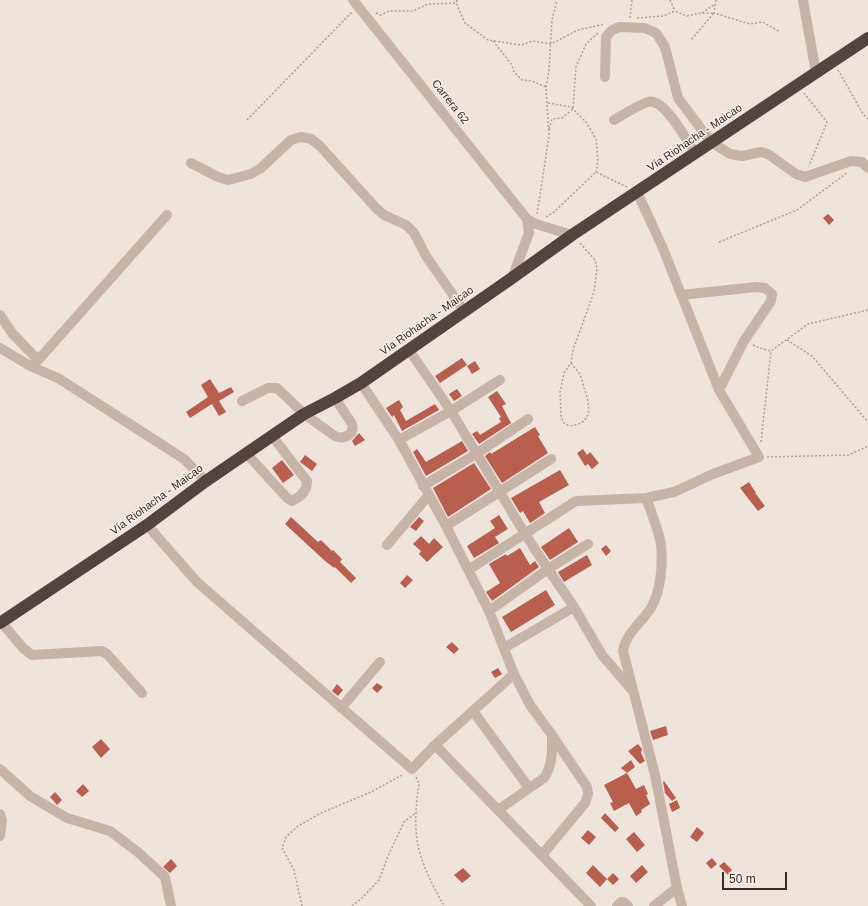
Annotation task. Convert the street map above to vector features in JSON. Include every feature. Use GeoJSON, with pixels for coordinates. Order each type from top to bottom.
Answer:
{"type":"FeatureCollection","features":[{"type":"Feature","properties":{"kind":"highway","name":"Vía Riohacha - Maicao"},"geometry":{"type":"LineString","coordinates":[[1,622],[148,525],[206,480],[246,453],[304,414],[361,383],[572,235],[868,38]]}},
{"type":"Feature","properties":{"kind":"street"},"geometry":{"type":"LineString","coordinates":[[803,0],[816,73]]}},
{"type":"Feature","properties":{"kind":"street","name":"Carrera 62"},"geometry":{"type":"LineString","coordinates":[[355,3],[532,222]]}},
{"type":"Feature","properties":{"kind":"street"},"geometry":{"type":"LineString","coordinates":[[605,76],[606,38],[611,31],[619,27],[645,28],[656,33],[665,46],[678,98],[711,142],[730,154],[736,156],[761,152],[768,154],[796,174],[805,177],[851,161],[862,162],[868,168]]}},
{"type":"Feature","properties":{"kind":"street"},"geometry":{"type":"LineString","coordinates":[[664,108],[678,98]]}},
{"type":"Feature","properties":{"kind":"street"},"geometry":{"type":"LineString","coordinates":[[614,120],[648,102],[654,102],[664,108],[695,153]]}},
{"type":"Feature","properties":{"kind":"street"},"geometry":{"type":"LineString","coordinates":[[192,163],[218,177],[228,180],[251,174],[261,168],[291,140],[301,137],[311,139],[319,145],[376,208],[384,215],[406,226],[414,233],[426,256],[464,311]]}},
{"type":"Feature","properties":{"kind":"street"},"geometry":{"type":"LineString","coordinates":[[468,570],[576,501],[646,498],[674,492],[713,474],[759,457],[719,390],[662,246],[637,192]]}},
{"type":"Feature","properties":{"kind":"street"},"geometry":{"type":"LineString","coordinates":[[35,364],[167,215]]}},
{"type":"Feature","properties":{"kind":"street"},"geometry":{"type":"LineString","coordinates":[[512,278],[532,222],[572,235]]}},
{"type":"Feature","properties":{"kind":"street"},"geometry":{"type":"LineString","coordinates":[[681,295],[756,287],[765,288],[772,294],[771,301],[744,340],[719,390]]}},
{"type":"Feature","properties":{"kind":"street"},"geometry":{"type":"LineString","coordinates":[[0,315],[12,334],[35,364]]}},
{"type":"Feature","properties":{"kind":"street"},"geometry":{"type":"LineString","coordinates":[[0,348],[35,364],[58,378],[184,459],[206,480]]}},
{"type":"Feature","properties":{"kind":"street"},"geometry":{"type":"LineString","coordinates":[[409,350],[451,411],[525,534],[574,606],[602,655],[634,693]]}},
{"type":"Feature","properties":{"kind":"street"},"geometry":{"type":"LineString","coordinates":[[399,440],[451,411],[500,380]]}},
{"type":"Feature","properties":{"kind":"street"},"geometry":{"type":"LineString","coordinates":[[361,383],[399,440],[428,496],[446,526],[488,611],[514,674],[530,705],[585,782],[588,794],[585,803],[542,855]]}},
{"type":"Feature","properties":{"kind":"street"},"geometry":{"type":"LineString","coordinates":[[242,401],[268,388],[277,388],[304,414],[335,436],[340,438],[346,437],[351,433],[353,428],[352,424],[334,398]]}},
{"type":"Feature","properties":{"kind":"street"},"geometry":{"type":"LineString","coordinates":[[423,486],[476,454],[528,419]]}},
{"type":"Feature","properties":{"kind":"street"},"geometry":{"type":"LineString","coordinates":[[246,453],[287,498],[292,501],[299,498],[307,487],[307,481],[272,436]]}},
{"type":"Feature","properties":{"kind":"street"},"geometry":{"type":"LineString","coordinates":[[446,526],[551,459]]}},
{"type":"Feature","properties":{"kind":"street"},"geometry":{"type":"LineString","coordinates":[[387,545],[428,496]]}},
{"type":"Feature","properties":{"kind":"street"},"geometry":{"type":"LineString","coordinates":[[646,498],[661,545],[661,581],[651,607],[628,636],[624,644],[623,651],[655,775],[677,888],[682,906]]}},
{"type":"Feature","properties":{"kind":"street"},"geometry":{"type":"LineString","coordinates":[[148,525],[197,582],[412,769],[435,745],[514,674]]}},
{"type":"Feature","properties":{"kind":"street"},"geometry":{"type":"LineString","coordinates":[[488,611],[548,569],[588,544]]}},
{"type":"Feature","properties":{"kind":"street"},"geometry":{"type":"LineString","coordinates":[[504,648],[574,606]]}},
{"type":"Feature","properties":{"kind":"street"},"geometry":{"type":"LineString","coordinates":[[1,622],[23,648],[32,655],[102,651],[107,654],[142,693]]}},
{"type":"Feature","properties":{"kind":"street"},"geometry":{"type":"LineString","coordinates":[[341,708],[380,662]]}},
{"type":"Feature","properties":{"kind":"street"},"geometry":{"type":"LineString","coordinates":[[472,711],[529,788]]}},
{"type":"Feature","properties":{"kind":"street"},"geometry":{"type":"LineString","coordinates":[[498,810],[544,778],[549,771],[552,751],[552,735]]}},
{"type":"Feature","properties":{"kind":"street"},"geometry":{"type":"LineString","coordinates":[[435,745],[591,906]]}},
{"type":"Feature","properties":{"kind":"street"},"geometry":{"type":"LineString","coordinates":[[0,770],[30,796],[66,818],[110,831],[139,853],[165,877],[171,906]]}},
{"type":"Feature","properties":{"kind":"street"},"geometry":{"type":"LineString","coordinates":[[0,814],[2,820],[0,836]]}},
{"type":"Feature","properties":{"kind":"street"},"geometry":{"type":"LineString","coordinates":[[654,906],[677,888]]}},
{"type":"Feature","properties":{"kind":"street"},"geometry":{"type":"LineString","coordinates":[[617,906],[620,902],[623,902],[628,906]]}},
{"type":"Feature","properties":{"kind":"path"},"geometry":{"type":"LineString","coordinates":[[456,0],[465,23],[488,40],[493,41],[520,45],[532,41],[551,44],[578,30],[610,23],[604,28]]}},
{"type":"Feature","properties":{"kind":"path"},"geometry":{"type":"LineString","coordinates":[[532,222],[537,210],[549,136],[546,87],[549,71],[552,20],[557,0]]}},
{"type":"Feature","properties":{"kind":"path"},"geometry":{"type":"LineString","coordinates":[[630,18],[632,0]]}},
{"type":"Feature","properties":{"kind":"path"},"geometry":{"type":"LineString","coordinates":[[670,0],[675,11],[687,16],[701,13],[714,13],[750,24],[763,22],[780,32]]}},
{"type":"Feature","properties":{"kind":"path"},"geometry":{"type":"LineString","coordinates":[[691,40],[714,13],[716,0]]}},
{"type":"Feature","properties":{"kind":"path"},"geometry":{"type":"LineString","coordinates":[[246,120],[355,3]]}},
{"type":"Feature","properties":{"kind":"path"},"geometry":{"type":"LineString","coordinates":[[375,13],[381,16],[388,11],[412,11],[428,4],[456,3]]}},
{"type":"Feature","properties":{"kind":"path"},"geometry":{"type":"LineString","coordinates":[[701,13],[715,4]]}},
{"type":"Feature","properties":{"kind":"path"},"geometry":{"type":"LineString","coordinates":[[636,18],[663,16],[675,11]]}},
{"type":"Feature","properties":{"kind":"path"},"geometry":{"type":"LineString","coordinates":[[549,129],[552,119],[562,118],[573,109],[576,67],[586,44],[598,33]]}},
{"type":"Feature","properties":{"kind":"path"},"geometry":{"type":"LineString","coordinates":[[493,41],[512,65],[514,72],[522,80],[532,81],[546,87]]}},
{"type":"Feature","properties":{"kind":"path"},"geometry":{"type":"LineString","coordinates":[[833,62],[863,114],[868,119]]}},
{"type":"Feature","properties":{"kind":"path"},"geometry":{"type":"LineString","coordinates":[[798,85],[826,122],[805,177]]}},
{"type":"Feature","properties":{"kind":"path"},"geometry":{"type":"LineString","coordinates":[[532,222],[554,212],[596,172],[598,161],[596,139],[586,122],[571,107],[547,103]]}},
{"type":"Feature","properties":{"kind":"path"},"geometry":{"type":"LineString","coordinates":[[596,172],[637,192]]}},
{"type":"Feature","properties":{"kind":"path"},"geometry":{"type":"LineString","coordinates":[[719,242],[798,210],[849,172]]}},
{"type":"Feature","properties":{"kind":"path"},"geometry":{"type":"LineString","coordinates":[[571,364],[579,374],[588,398],[589,410],[585,420],[578,425],[569,426],[563,422],[561,415],[560,392],[564,373],[571,364],[573,350],[594,292],[597,269],[595,260],[572,235]]}},
{"type":"Feature","properties":{"kind":"path"},"geometry":{"type":"LineString","coordinates":[[744,340],[760,348],[771,350],[808,324],[868,310]]}},
{"type":"Feature","properties":{"kind":"path"},"geometry":{"type":"LineString","coordinates":[[786,340],[812,356],[868,422]]}},
{"type":"Feature","properties":{"kind":"path"},"geometry":{"type":"LineString","coordinates":[[771,350],[759,457],[849,455],[868,446]]}},
{"type":"Feature","properties":{"kind":"path"},"geometry":{"type":"LineString","coordinates":[[302,906],[294,870],[282,848],[286,837],[298,826],[321,813],[371,792],[412,769],[419,784],[416,828],[424,866],[444,906]]}},
{"type":"Feature","properties":{"kind":"path"},"geometry":{"type":"LineString","coordinates":[[352,906],[379,880],[388,856],[404,822],[416,812]]}},
{"type":"Feature","properties":{"kind":"building"},"geometry":{"type":"Polygon","coordinates":[[[828,214],[834,220],[829,225],[823,218],[828,214]]]}},
{"type":"Feature","properties":{"kind":"building"},"geometry":{"type":"Polygon","coordinates":[[[462,358],[467,365],[440,383],[435,376],[462,358]]]}},
{"type":"Feature","properties":{"kind":"building"},"geometry":{"type":"Polygon","coordinates":[[[475,361],[480,369],[472,374],[467,366],[475,361]]]}},
{"type":"Feature","properties":{"kind":"building"},"geometry":{"type":"Polygon","coordinates":[[[210,379],[219,393],[231,387],[234,392],[219,401],[226,412],[219,416],[212,404],[190,418],[186,412],[208,397],[201,385],[210,379]]]}},
{"type":"Feature","properties":{"kind":"building"},"geometry":{"type":"Polygon","coordinates":[[[457,389],[462,396],[454,401],[449,394],[457,389]]]}},
{"type":"Feature","properties":{"kind":"building"},"geometry":{"type":"Polygon","coordinates":[[[497,391],[506,404],[502,406],[511,423],[479,444],[472,434],[477,431],[480,435],[501,422],[499,418],[501,417],[488,397],[497,391]]]}},
{"type":"Feature","properties":{"kind":"building"},"geometry":{"type":"Polygon","coordinates":[[[399,400],[403,407],[400,410],[406,421],[435,404],[439,410],[402,431],[394,415],[392,417],[386,408],[399,400]]]}},
{"type":"Feature","properties":{"kind":"building"},"geometry":{"type":"Polygon","coordinates":[[[535,427],[540,435],[538,436],[548,453],[502,483],[485,456],[490,452],[491,454],[535,427]]]}},
{"type":"Feature","properties":{"kind":"building"},"geometry":{"type":"Polygon","coordinates":[[[359,433],[365,440],[355,446],[352,441],[359,433]]]}},
{"type":"Feature","properties":{"kind":"building"},"geometry":{"type":"Polygon","coordinates":[[[462,441],[468,451],[426,476],[413,452],[417,449],[426,462],[462,441]]]}},
{"type":"Feature","properties":{"kind":"building"},"geometry":{"type":"Polygon","coordinates":[[[583,449],[587,455],[590,452],[599,463],[592,469],[588,464],[585,466],[577,453],[583,449]]]}},
{"type":"Feature","properties":{"kind":"building"},"geometry":{"type":"Polygon","coordinates":[[[305,455],[317,464],[312,471],[300,462],[305,455]]]}},
{"type":"Feature","properties":{"kind":"building"},"geometry":{"type":"Polygon","coordinates":[[[282,460],[294,475],[283,483],[272,468],[282,460]]]}},
{"type":"Feature","properties":{"kind":"building"},"geometry":{"type":"Polygon","coordinates":[[[474,463],[491,489],[448,517],[433,488],[474,463]]]}},
{"type":"Feature","properties":{"kind":"building"},"geometry":{"type":"Polygon","coordinates":[[[560,470],[569,485],[539,502],[545,513],[530,523],[523,511],[520,513],[511,498],[560,470]]]}},
{"type":"Feature","properties":{"kind":"building"},"geometry":{"type":"Polygon","coordinates":[[[749,482],[765,506],[758,511],[740,488],[749,482]]]}},
{"type":"Feature","properties":{"kind":"building"},"geometry":{"type":"Polygon","coordinates":[[[499,515],[508,529],[495,537],[499,543],[474,558],[467,546],[495,528],[490,521],[499,515]]]}},
{"type":"Feature","properties":{"kind":"building"},"geometry":{"type":"Polygon","coordinates":[[[291,517],[318,542],[321,540],[342,559],[340,562],[356,578],[351,583],[335,567],[334,568],[324,560],[285,524],[291,517]]]}},
{"type":"Feature","properties":{"kind":"building"},"geometry":{"type":"Polygon","coordinates":[[[419,517],[424,521],[416,531],[410,527],[419,517]]]}},
{"type":"Feature","properties":{"kind":"building"},"geometry":{"type":"Polygon","coordinates":[[[569,528],[578,542],[550,560],[541,547],[569,528]]]}},
{"type":"Feature","properties":{"kind":"building"},"geometry":{"type":"Polygon","coordinates":[[[421,536],[429,544],[434,538],[443,547],[427,562],[419,554],[421,551],[413,544],[421,536]]]}},
{"type":"Feature","properties":{"kind":"building"},"geometry":{"type":"Polygon","coordinates":[[[606,545],[611,551],[606,556],[601,549],[606,545]]]}},
{"type":"Feature","properties":{"kind":"building"},"geometry":{"type":"Polygon","coordinates":[[[520,548],[530,565],[535,561],[539,567],[492,601],[486,592],[500,583],[489,564],[520,548]]]}},
{"type":"Feature","properties":{"kind":"building"},"geometry":{"type":"Polygon","coordinates":[[[587,555],[592,565],[564,582],[558,572],[587,555]]]}},
{"type":"Feature","properties":{"kind":"building"},"geometry":{"type":"Polygon","coordinates":[[[407,575],[413,580],[405,588],[400,583],[407,575]]]}},
{"type":"Feature","properties":{"kind":"building"},"geometry":{"type":"Polygon","coordinates":[[[546,590],[555,605],[511,632],[502,617],[546,590]]]}},
{"type":"Feature","properties":{"kind":"building"},"geometry":{"type":"Polygon","coordinates":[[[452,642],[459,649],[454,654],[446,647],[452,642]]]}},
{"type":"Feature","properties":{"kind":"building"},"geometry":{"type":"Polygon","coordinates":[[[498,668],[502,674],[495,678],[491,672],[498,668]]]}},
{"type":"Feature","properties":{"kind":"building"},"geometry":{"type":"Polygon","coordinates":[[[377,683],[383,687],[377,693],[372,688],[377,683]]]}},
{"type":"Feature","properties":{"kind":"building"},"geometry":{"type":"Polygon","coordinates":[[[337,684],[343,690],[338,696],[332,691],[337,684]]]}},
{"type":"Feature","properties":{"kind":"building"},"geometry":{"type":"Polygon","coordinates":[[[666,726],[668,735],[653,740],[650,731],[666,726]]]}},
{"type":"Feature","properties":{"kind":"building"},"geometry":{"type":"Polygon","coordinates":[[[101,739],[110,749],[101,758],[92,747],[101,739]]]}},
{"type":"Feature","properties":{"kind":"building"},"geometry":{"type":"Polygon","coordinates":[[[638,744],[642,749],[641,753],[645,761],[640,764],[628,751],[638,744]]]}},
{"type":"Feature","properties":{"kind":"building"},"geometry":{"type":"Polygon","coordinates":[[[631,760],[635,767],[627,773],[621,768],[631,760]]]}},
{"type":"Feature","properties":{"kind":"building"},"geometry":{"type":"Polygon","coordinates":[[[627,773],[636,789],[644,785],[648,794],[646,795],[650,804],[641,810],[642,812],[636,816],[629,803],[614,811],[610,803],[613,802],[604,785],[627,773]]]}},
{"type":"Feature","properties":{"kind":"building"},"geometry":{"type":"Polygon","coordinates":[[[664,781],[676,798],[672,801],[665,793],[664,781]]]}},
{"type":"Feature","properties":{"kind":"building"},"geometry":{"type":"Polygon","coordinates":[[[83,784],[89,791],[82,797],[76,791],[83,784]]]}},
{"type":"Feature","properties":{"kind":"building"},"geometry":{"type":"Polygon","coordinates":[[[55,792],[62,800],[57,805],[50,797],[55,792]]]}},
{"type":"Feature","properties":{"kind":"building"},"geometry":{"type":"Polygon","coordinates":[[[677,800],[680,808],[672,812],[669,804],[677,800]]]}},
{"type":"Feature","properties":{"kind":"building"},"geometry":{"type":"Polygon","coordinates":[[[605,813],[619,828],[615,832],[601,818],[605,813]]]}},
{"type":"Feature","properties":{"kind":"building"},"geometry":{"type":"Polygon","coordinates":[[[697,827],[704,833],[697,842],[690,837],[697,827]]]}},
{"type":"Feature","properties":{"kind":"building"},"geometry":{"type":"Polygon","coordinates":[[[588,830],[596,837],[589,845],[581,838],[588,830]]]}},
{"type":"Feature","properties":{"kind":"building"},"geometry":{"type":"Polygon","coordinates":[[[634,832],[645,845],[637,852],[626,839],[634,832]]]}},
{"type":"Feature","properties":{"kind":"building"},"geometry":{"type":"Polygon","coordinates":[[[712,858],[717,864],[711,869],[706,863],[712,858]]]}},
{"type":"Feature","properties":{"kind":"building"},"geometry":{"type":"Polygon","coordinates":[[[171,859],[177,866],[170,873],[163,867],[171,859]]]}},
{"type":"Feature","properties":{"kind":"building"},"geometry":{"type":"Polygon","coordinates":[[[724,862],[732,870],[728,875],[719,866],[724,862]]]}},
{"type":"Feature","properties":{"kind":"building"},"geometry":{"type":"Polygon","coordinates":[[[593,865],[607,879],[600,887],[586,873],[593,865]]]}},
{"type":"Feature","properties":{"kind":"building"},"geometry":{"type":"Polygon","coordinates":[[[642,865],[648,872],[636,883],[630,876],[642,865]]]}},
{"type":"Feature","properties":{"kind":"building"},"geometry":{"type":"Polygon","coordinates":[[[463,868],[471,876],[462,883],[454,875],[463,868]]]}},
{"type":"Feature","properties":{"kind":"building"},"geometry":{"type":"Polygon","coordinates":[[[613,873],[619,879],[613,885],[607,879],[613,873]]]}}]}
